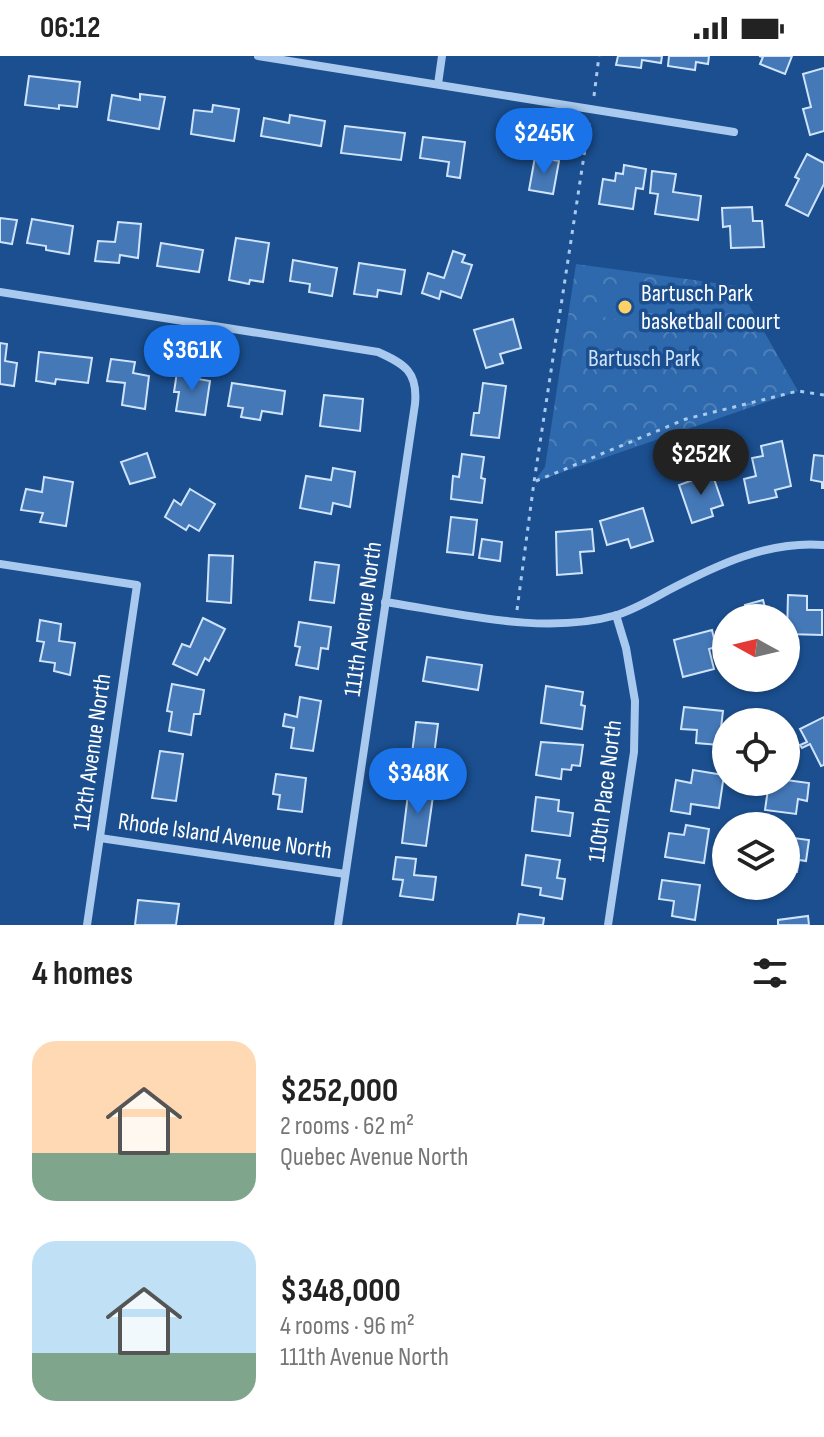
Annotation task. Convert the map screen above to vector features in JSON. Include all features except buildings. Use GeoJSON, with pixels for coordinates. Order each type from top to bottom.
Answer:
{"type":"FeatureCollection","features":[{"type":"Feature","properties":{"kind":"street"},"geometry":{"type":"LineString","coordinates":[[258,56],[734,132]]}},
{"type":"Feature","properties":{"kind":"street"},"geometry":{"type":"LineString","coordinates":[[438,84],[442,56]]}},
{"type":"Feature","properties":{"kind":"street","name":"111th Avenue North"},"geometry":{"type":"LineString","coordinates":[[0,292],[378,352],[407,369],[415,379],[415,404],[338,925]]}},
{"type":"Feature","properties":{"kind":"street"},"geometry":{"type":"LineString","coordinates":[[385,602],[516,621],[553,622],[616,615],[740,556],[778,547],[824,545]]}},
{"type":"Feature","properties":{"kind":"street","name":"112th Avenue North"},"geometry":{"type":"LineString","coordinates":[[0,564],[137,585],[87,925]]}},
{"type":"Feature","properties":{"kind":"street","name":"110th Place North"},"geometry":{"type":"LineString","coordinates":[[608,925],[634,752],[635,701],[626,648],[616,615]]}},
{"type":"Feature","properties":{"kind":"street","name":"Rhode Island Avenue North"},"geometry":{"type":"LineString","coordinates":[[100,838],[345,874]]}},
{"type":"Feature","properties":{"kind":"path"},"geometry":{"type":"LineString","coordinates":[[516,621],[599,56]]}},
{"type":"Feature","properties":{"kind":"path"},"geometry":{"type":"LineString","coordinates":[[534,482],[686,419],[798,391],[824,395]]}},
{"type":"Feature","properties":{"kind":"green space","name":"Bartusch Park"},"geometry":{"type":"Polygon","coordinates":[[[576,264],[738,286],[798,391],[534,482],[545,467],[576,264]]]}},
{"type":"Feature","properties":{"kind":"green space","name":"Bartusch Park basketball coourt"},"geometry":{"type":"Polygon","coordinates":[[[603,291],[650,297],[645,326],[600,316],[603,291]]]}},
{"type":"Feature","properties":{"kind":"place","name":"Bartusch Park basketball coourt"},"geometry":{"type":"Point","coordinates":[625,307]}}]}
